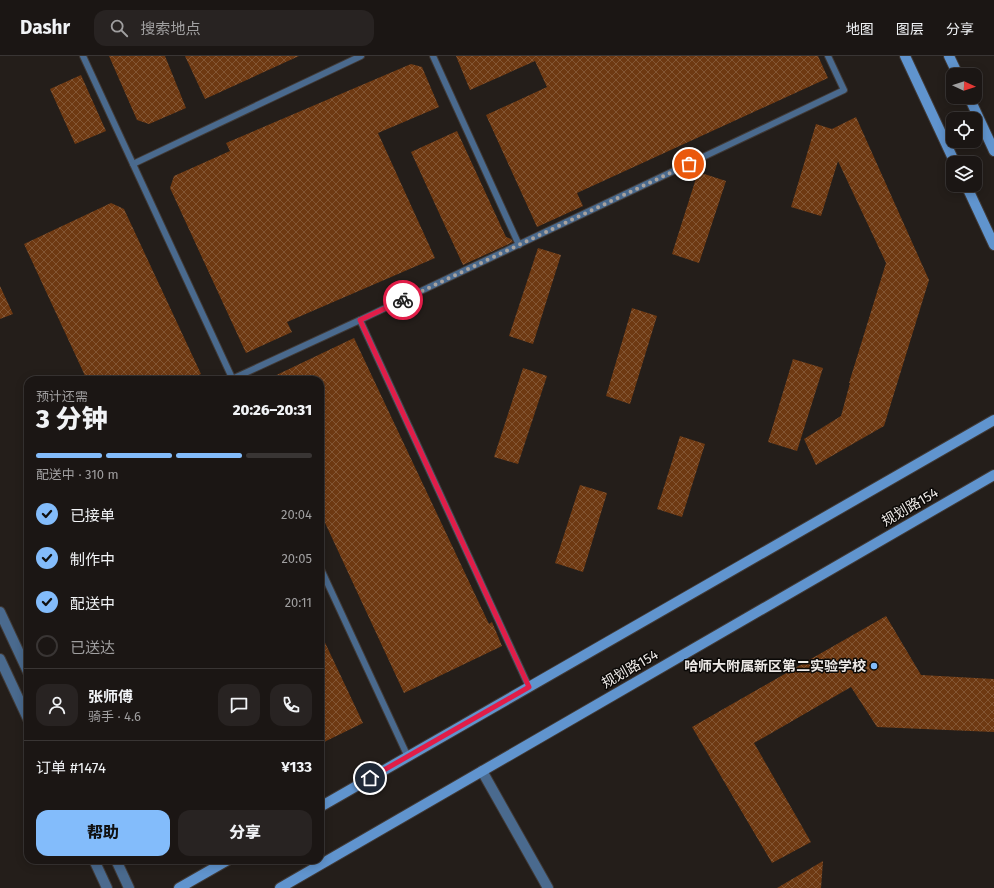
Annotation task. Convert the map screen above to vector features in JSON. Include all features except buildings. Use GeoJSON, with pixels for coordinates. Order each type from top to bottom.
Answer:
{"type":"FeatureCollection","features":[{"type":"Feature","properties":{"kind":"main road"},"geometry":{"type":"LineString","coordinates":[[905,56],[952,156]]}},
{"type":"Feature","properties":{"kind":"main road"},"geometry":{"type":"LineString","coordinates":[[949,56],[955,68]]}},
{"type":"Feature","properties":{"kind":"main road"},"geometry":{"type":"LineString","coordinates":[[972,104],[994,151]]}},
{"type":"Feature","properties":{"kind":"main road"},"geometry":{"type":"LineString","coordinates":[[969,192],[994,245]]}},
{"type":"Feature","properties":{"kind":"main road"},"geometry":{"type":"LineString","coordinates":[[324,805],[994,420]]}},
{"type":"Feature","properties":{"kind":"main road","name":"规划路154"},"geometry":{"type":"LineString","coordinates":[[324,863],[994,475]]}},
{"type":"Feature","properties":{"kind":"main road"},"geometry":{"type":"LineString","coordinates":[[179,888],[221,864]]}},
{"type":"Feature","properties":{"kind":"main road","name":"规划路154"},"geometry":{"type":"LineString","coordinates":[[280,888],[321,864]]}},
{"type":"Feature","properties":{"kind":"street"},"geometry":{"type":"LineString","coordinates":[[0,612],[24,663]]}},
{"type":"Feature","properties":{"kind":"street"},"geometry":{"type":"LineString","coordinates":[[0,659],[24,710]]}},
{"type":"Feature","properties":{"kind":"street"},"geometry":{"type":"LineString","coordinates":[[482,771],[548,888]]}},
{"type":"Feature","properties":{"kind":"street"},"geometry":{"type":"LineString","coordinates":[[96,864],[107,888]]}},
{"type":"Feature","properties":{"kind":"street"},"geometry":{"type":"LineString","coordinates":[[118,864],[129,888]]}},
{"type":"Feature","properties":{"kind":"lane"},"geometry":{"type":"LineString","coordinates":[[83,56],[230,376]]}},
{"type":"Feature","properties":{"kind":"lane"},"geometry":{"type":"LineString","coordinates":[[133,164],[361,56]]}},
{"type":"Feature","properties":{"kind":"lane"},"geometry":{"type":"LineString","coordinates":[[433,56],[520,244]]}},
{"type":"Feature","properties":{"kind":"lane"},"geometry":{"type":"LineString","coordinates":[[241,376],[844,90],[828,56]]}},
{"type":"Feature","properties":{"kind":"lane"},"geometry":{"type":"LineString","coordinates":[[360,320],[529,687]]}},
{"type":"Feature","properties":{"kind":"lane"},"geometry":{"type":"LineString","coordinates":[[324,576],[408,756]]}},
{"type":"Feature","properties":{"kind":"way so far"},"geometry":{"type":"LineString","coordinates":[[403,300],[689,164]]}},
{"type":"Feature","properties":{"kind":"place","name":"哈师大附属新区第二实验学校"},"geometry":{"type":"Point","coordinates":[874,666]}},
{"type":"Feature","properties":{"kind":"route"},"geometry":{"type":"LineString","coordinates":[[370,778],[529,687],[360,320],[403,300]]}}]}
